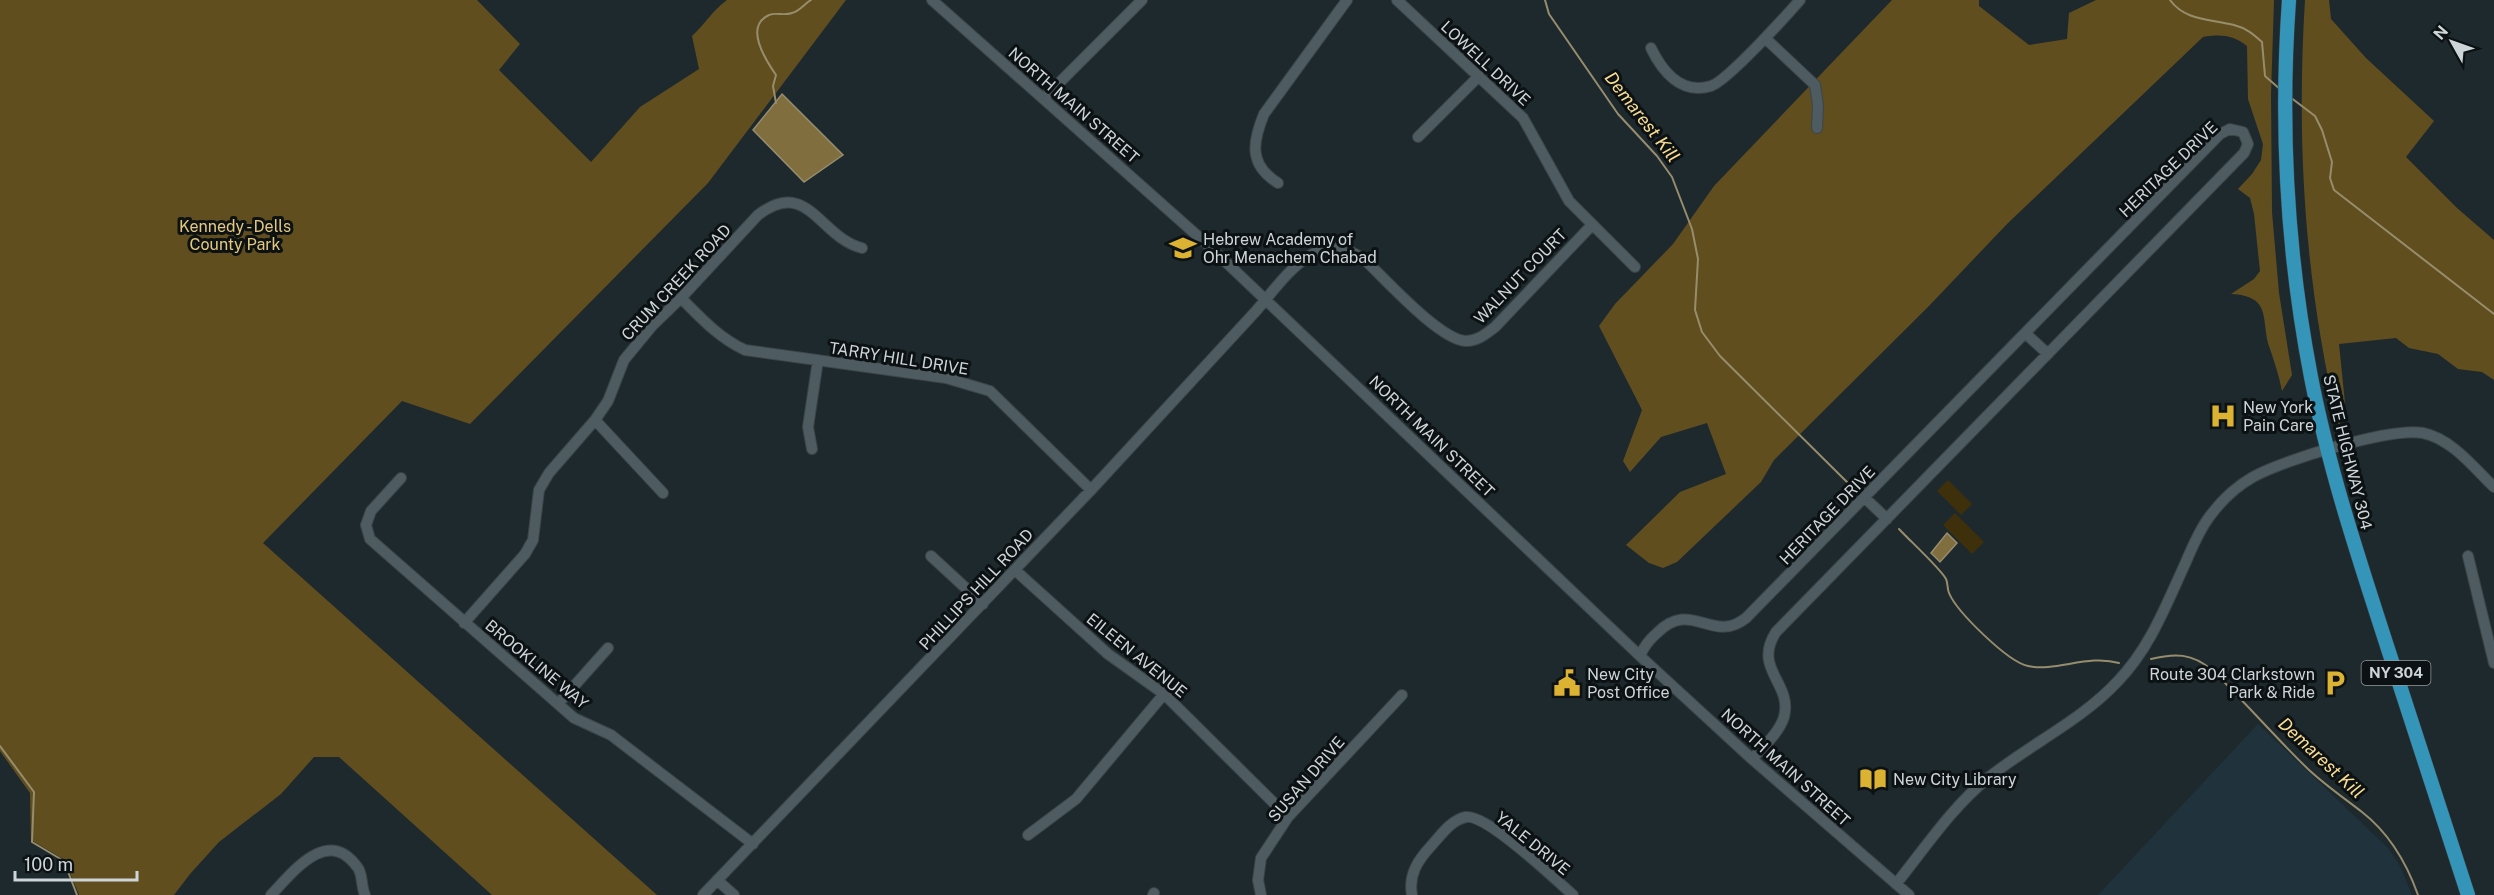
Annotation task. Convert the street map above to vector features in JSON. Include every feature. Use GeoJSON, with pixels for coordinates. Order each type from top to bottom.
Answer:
{"type":"FeatureCollection","features":[{"type":"Feature","properties":{"kind":"main road","name":"STATE HIGHWAY 304"},"geometry":{"type":"LineString","coordinates":[[2289,0],[2285,81],[2288,195],[2297,291],[2311,378],[2327,449],[2358,556],[2468,895]]}},
{"type":"Feature","properties":{"kind":"street","name":"NORTH MAIN STREET"},"geometry":{"type":"LineString","coordinates":[[932,0],[1266,298],[1640,656],[1752,759],[1909,895]]}},
{"type":"Feature","properties":{"kind":"street"},"geometry":{"type":"LineString","coordinates":[[1044,98],[1142,0]]}},
{"type":"Feature","properties":{"kind":"street"},"geometry":{"type":"LineString","coordinates":[[1278,183],[1268,176],[1256,159],[1258,128],[1264,114],[1347,0]]}},
{"type":"Feature","properties":{"kind":"street","name":"LOWELL DRIVE"},"geometry":{"type":"LineString","coordinates":[[1397,0],[1523,118],[1569,201],[1635,267]]}},
{"type":"Feature","properties":{"kind":"street"},"geometry":{"type":"LineString","coordinates":[[1651,48],[1665,73],[1673,80],[1690,87],[1712,86],[1765,38],[1800,0]]}},
{"type":"Feature","properties":{"kind":"street"},"geometry":{"type":"LineString","coordinates":[[1765,38],[1815,85],[1818,105],[1817,128]]}},
{"type":"Feature","properties":{"kind":"street"},"geometry":{"type":"LineString","coordinates":[[1418,137],[1479,76]]}},
{"type":"Feature","properties":{"kind":"street","name":"HERITAGE DRIVE"},"geometry":{"type":"LineString","coordinates":[[1640,656],[1656,633],[1674,621],[1691,619],[1721,628],[1734,626],[1742,621],[2220,134],[2230,129],[2242,132],[2248,144],[2244,153],[1781,627],[1770,642],[1768,660],[1784,696],[1785,712],[1779,728],[1752,759]]}},
{"type":"Feature","properties":{"kind":"street","name":"CRUM CREEK ROAD"},"geometry":{"type":"LineString","coordinates":[[464,623],[525,554],[533,540],[539,490],[549,472],[595,420],[608,401],[624,360],[652,326],[758,215],[770,206],[782,202],[794,202],[806,207],[842,239],[862,248]]}},
{"type":"Feature","properties":{"kind":"street","name":"WALNUT COURT"},"geometry":{"type":"LineString","coordinates":[[1266,298],[1275,286],[1307,257],[1324,249],[1344,249],[1366,261],[1437,327],[1451,336],[1466,341],[1481,337],[1495,327],[1592,225]]}},
{"type":"Feature","properties":{"kind":"street","name":"TARRY HILL DRIVE"},"geometry":{"type":"LineString","coordinates":[[681,298],[717,334],[745,350],[946,378],[990,391],[1091,490]]}},
{"type":"Feature","properties":{"kind":"street","name":"PHILLIPS HILL ROAD"},"geometry":{"type":"LineString","coordinates":[[703,895],[1091,490],[1266,298]]}},
{"type":"Feature","properties":{"kind":"street"},"geometry":{"type":"LineString","coordinates":[[2025,333],[2048,354]]}},
{"type":"Feature","properties":{"kind":"street"},"geometry":{"type":"LineString","coordinates":[[812,449],[808,427],[818,360]]}},
{"type":"Feature","properties":{"kind":"street"},"geometry":{"type":"LineString","coordinates":[[595,420],[663,493]]}},
{"type":"Feature","properties":{"kind":"street"},"geometry":{"type":"LineString","coordinates":[[1896,884],[1961,804],[1984,780],[2094,704],[2128,670],[2154,630],[2201,530],[2217,507],[2254,476],[2327,449],[2388,434],[2423,433],[2455,450],[2494,487]]}},
{"type":"Feature","properties":{"kind":"street","name":"BROOKLINE WAY"},"geometry":{"type":"LineString","coordinates":[[401,478],[371,511],[366,525],[370,539],[574,718],[611,735],[753,844]]}},
{"type":"Feature","properties":{"kind":"street"},"geometry":{"type":"LineString","coordinates":[[1864,498],[1887,519]]}},
{"type":"Feature","properties":{"kind":"street"},"geometry":{"type":"LineString","coordinates":[[931,556],[983,604]]}},
{"type":"Feature","properties":{"kind":"street"},"geometry":{"type":"LineString","coordinates":[[2468,556],[2494,663]]}},
{"type":"Feature","properties":{"kind":"street","name":"EILEEN AVENUE"},"geometry":{"type":"LineString","coordinates":[[1015,570],[1108,654],[1164,694],[1288,817]]}},
{"type":"Feature","properties":{"kind":"street"},"geometry":{"type":"LineString","coordinates":[[558,704],[608,648]]}},
{"type":"Feature","properties":{"kind":"street"},"geometry":{"type":"LineString","coordinates":[[1028,835],[1076,799],[1164,694]]}},
{"type":"Feature","properties":{"kind":"street","name":"SUSAN DRIVE"},"geometry":{"type":"LineString","coordinates":[[1262,895],[1258,880],[1262,858],[1288,817],[1402,695]]}},
{"type":"Feature","properties":{"kind":"street","name":"YALE DRIVE"},"geometry":{"type":"LineString","coordinates":[[1412,895],[1412,874],[1421,857],[1453,823],[1468,817],[1484,822],[1501,833],[1573,895]]}},
{"type":"Feature","properties":{"kind":"street"},"geometry":{"type":"LineString","coordinates":[[271,895],[307,858],[328,850],[346,855],[360,869],[365,895]]}},
{"type":"Feature","properties":{"kind":"street"},"geometry":{"type":"LineString","coordinates":[[717,880],[734,895]]}},
{"type":"Feature","properties":{"kind":"shaded area"},"geometry":{"type":"Polygon","coordinates":[[[782,94],[843,155],[804,182],[753,130],[782,94]]]}},
{"type":"Feature","properties":{"kind":"shaded area"},"geometry":{"type":"Polygon","coordinates":[[[1948,480],[1972,504],[1961,515],[1937,491],[1948,480]]]}},
{"type":"Feature","properties":{"kind":"shaded area"},"geometry":{"type":"Polygon","coordinates":[[[1955,513],[1984,542],[1972,554],[1943,525],[1955,513]]]}},
{"type":"Feature","properties":{"kind":"shaded area"},"geometry":{"type":"Polygon","coordinates":[[[1947,533],[1957,543],[1940,562],[1931,553],[1947,533]]]}},
{"type":"Feature","properties":{"kind":"shaded area"},"geometry":{"type":"Polygon","coordinates":[[[2258,724],[2388,848],[2400,866],[2412,895],[2098,895],[2258,724]]]}},
{"type":"Feature","properties":{"kind":"green space","name":"Kennedy - Dells County Park"},"geometry":{"type":"Polygon","coordinates":[[[0,0],[477,0],[520,44],[499,70],[591,162],[640,107],[699,69],[692,36],[727,0],[846,0],[708,183],[470,424],[402,401],[263,543],[657,895],[492,895],[339,757],[314,757],[281,794],[219,842],[174,895],[79,895],[65,860],[31,840],[30,793],[0,751],[0,0]]]}},
{"type":"Feature","properties":{"kind":"green space"},"geometry":{"type":"Polygon","coordinates":[[[1892,0],[1979,0],[1979,6],[2029,45],[2067,39],[2069,13],[2096,0],[2274,0],[2271,95],[2272,212],[2279,293],[2292,375],[2282,391],[2259,304],[2253,299],[2231,294],[2254,279],[2260,271],[2250,198],[2238,189],[2261,160],[2263,144],[2248,99],[2247,46],[2226,36],[2203,37],[2007,224],[1928,307],[1774,460],[1761,482],[1677,562],[1663,568],[1649,563],[1626,545],[1680,492],[1726,474],[1707,423],[1661,437],[1630,472],[1623,461],[1642,410],[1599,326],[1615,304],[1673,244],[1714,186],[1892,0]]]}},
{"type":"Feature","properties":{"kind":"green space"},"geometry":{"type":"Polygon","coordinates":[[[2305,0],[2329,0],[2331,19],[2366,58],[2434,121],[2406,157],[2457,208],[2494,240],[2494,380],[2482,372],[2458,369],[2438,354],[2409,348],[2396,338],[2339,344],[2345,403],[2339,427],[2318,321],[2306,215],[2302,108],[2305,0]]]}},
{"type":"Feature","properties":{"kind":"waterway"},"geometry":{"type":"LineString","coordinates":[[776,103],[773,86],[776,75],[762,52],[757,35],[758,27],[769,15],[795,12],[811,0]]}},
{"type":"Feature","properties":{"kind":"waterway","name":"Demarest Kill"},"geometry":{"type":"LineString","coordinates":[[1545,0],[1549,14],[1618,114],[1657,156],[1672,177],[1692,229],[1698,259],[1695,310],[1702,332],[1720,356],[1851,486]]}},
{"type":"Feature","properties":{"kind":"waterway"},"geometry":{"type":"LineString","coordinates":[[2170,0],[2176,7],[2191,16],[2238,26],[2256,36],[2262,42],[2265,76],[2281,90]]}},
{"type":"Feature","properties":{"kind":"waterway"},"geometry":{"type":"LineString","coordinates":[[2290,97],[2315,116],[2322,130],[2332,162],[2330,178],[2334,190],[2494,314]]}},
{"type":"Feature","properties":{"kind":"waterway","name":"Demarest Kill"},"geometry":{"type":"LineString","coordinates":[[1899,529],[1943,574],[1949,593],[1962,612],[2008,656],[2028,666],[2039,667],[2096,661],[2119,663]]}},
{"type":"Feature","properties":{"kind":"waterway","name":"Demarest Kill"},"geometry":{"type":"LineString","coordinates":[[2151,659],[2176,655],[2190,657],[2212,670],[2308,769],[2381,829],[2403,861],[2418,895]]}},
{"type":"Feature","properties":{"kind":"waterway"},"geometry":{"type":"LineString","coordinates":[[0,746],[34,792],[32,842],[64,861],[77,895]]}},
{"type":"Feature","properties":{"kind":"place","name":"Hebrew Academy of Ohr Menachem Chabad"},"geometry":{"type":"Point","coordinates":[1183,248]}},
{"type":"Feature","properties":{"kind":"place","name":"New York Pain Care"},"geometry":{"type":"Point","coordinates":[2223,416]}},
{"type":"Feature","properties":{"kind":"place","name":"New City Post Office"},"geometry":{"type":"Point","coordinates":[1567,683]}},
{"type":"Feature","properties":{"kind":"place","name":"Route 304 Clarkstown Park & Ride"},"geometry":{"type":"Point","coordinates":[2335,683]}},
{"type":"Feature","properties":{"kind":"place","name":"New City Library"},"geometry":{"type":"Point","coordinates":[1873,779]}}]}
